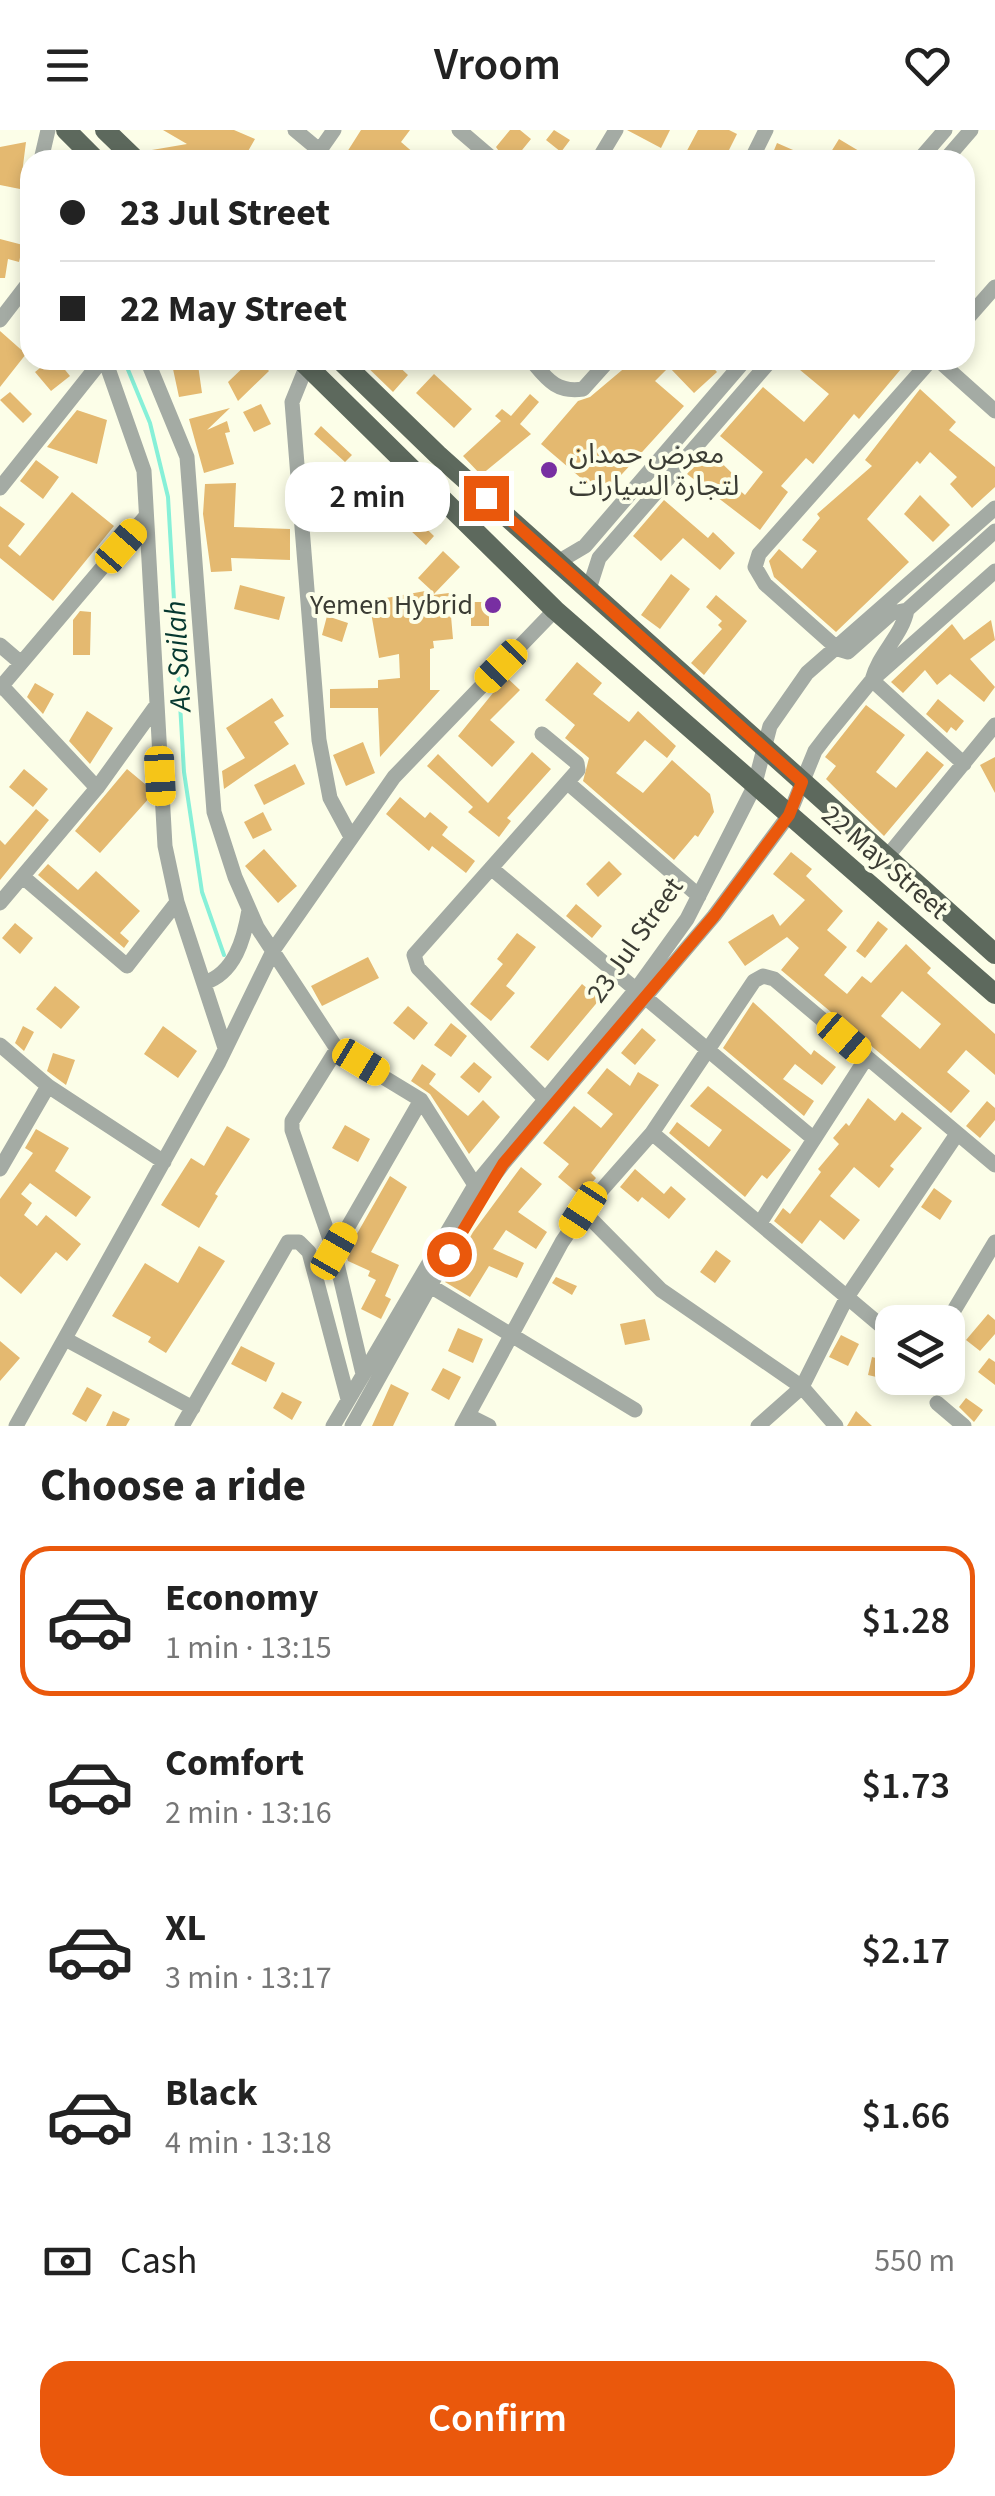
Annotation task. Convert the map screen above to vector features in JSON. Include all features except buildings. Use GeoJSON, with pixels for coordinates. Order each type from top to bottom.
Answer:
{"type":"FeatureCollection","features":[{"type":"Feature","properties":{"kind":"main road"},"geometry":{"type":"LineString","coordinates":[[66,130],[85,150]]}},
{"type":"Feature","properties":{"kind":"main road"},"geometry":{"type":"LineString","coordinates":[[105,130],[126,150]]}},
{"type":"Feature","properties":{"kind":"main road","name":"22 May Street"},"geometry":{"type":"LineString","coordinates":[[311,370],[554,610],[995,994]]}},
{"type":"Feature","properties":{"kind":"main road","name":"22 May Street"},"geometry":{"type":"LineString","coordinates":[[351,370],[763,748],[995,954]]}},
{"type":"Feature","properties":{"kind":"street"},"geometry":{"type":"LineString","coordinates":[[295,130],[320,150]]}},
{"type":"Feature","properties":{"kind":"street"},"geometry":{"type":"LineString","coordinates":[[927,150],[944,130]]}},
{"type":"Feature","properties":{"kind":"street"},"geometry":{"type":"LineString","coordinates":[[975,309],[995,286]]}},
{"type":"Feature","properties":{"kind":"street"},"geometry":{"type":"LineString","coordinates":[[0,320],[20,294]]}},
{"type":"Feature","properties":{"kind":"street"},"geometry":{"type":"LineString","coordinates":[[0,488],[95,370]]}},
{"type":"Feature","properties":{"kind":"street"},"geometry":{"type":"LineString","coordinates":[[108,370],[126,409],[144,471],[164,846],[178,902],[226,1048]]}},
{"type":"Feature","properties":{"kind":"street"},"geometry":{"type":"LineString","coordinates":[[151,370],[187,457],[214,812],[250,910],[337,1049],[421,1100],[479,1187]]}},
{"type":"Feature","properties":{"kind":"street"},"geometry":{"type":"LineString","coordinates":[[302,370],[292,402],[319,740],[330,798],[351,837]]}},
{"type":"Feature","properties":{"kind":"street"},"geometry":{"type":"LineString","coordinates":[[540,370],[554,386],[568,392],[583,389],[599,370]]}},
{"type":"Feature","properties":{"kind":"street"},"geometry":{"type":"LineString","coordinates":[[558,562],[586,546],[736,370]]}},
{"type":"Feature","properties":{"kind":"street"},"geometry":{"type":"LineString","coordinates":[[588,588],[600,558],[762,370]]}},
{"type":"Feature","properties":{"kind":"street"},"geometry":{"type":"LineString","coordinates":[[925,370],[759,554],[755,567],[765,584],[838,649],[853,650],[892,613],[907,610],[995,532]]}},
{"type":"Feature","properties":{"kind":"street"},"geometry":{"type":"LineString","coordinates":[[946,370],[995,410]]}},
{"type":"Feature","properties":{"kind":"street","name":"23 Jul Street"},"geometry":{"type":"LineString","coordinates":[[352,1426],[432,1287],[479,1187],[642,992],[699,896],[754,786],[770,726],[807,673],[995,508]]}},
{"type":"Feature","properties":{"kind":"street"},"geometry":{"type":"LineString","coordinates":[[97,788],[1,687],[146,516]]}},
{"type":"Feature","properties":{"kind":"street"},"geometry":{"type":"LineString","coordinates":[[586,546],[587,558],[600,558]]}},
{"type":"Feature","properties":{"kind":"street","name":"23 Jul Street"},"geometry":{"type":"LineString","coordinates":[[334,1426],[479,1187],[544,1098],[714,916],[789,815],[815,751],[872,680],[995,571]]}},
{"type":"Feature","properties":{"kind":"street"},"geometry":{"type":"LineString","coordinates":[[16,1426],[226,1048],[274,949],[394,778],[554,610]]}},
{"type":"Feature","properties":{"kind":"street"},"geometry":{"type":"LineString","coordinates":[[907,610],[901,629],[877,661],[872,680],[964,764]]}},
{"type":"Feature","properties":{"kind":"street"},"geometry":{"type":"LineString","coordinates":[[0,645],[20,663]]}},
{"type":"Feature","properties":{"kind":"street"},"geometry":{"type":"LineString","coordinates":[[0,903],[97,788],[156,706]]}},
{"type":"Feature","properties":{"kind":"street"},"geometry":{"type":"LineString","coordinates":[[886,858],[995,726]]}},
{"type":"Feature","properties":{"kind":"street"},"geometry":{"type":"LineString","coordinates":[[542,734],[579,766],[414,954],[418,968],[544,1098]]}},
{"type":"Feature","properties":{"kind":"street"},"geometry":{"type":"LineString","coordinates":[[568,783],[699,896]]}},
{"type":"Feature","properties":{"kind":"street"},"geometry":{"type":"LineString","coordinates":[[491,868],[814,1139]]}},
{"type":"Feature","properties":{"kind":"street"},"geometry":{"type":"LineString","coordinates":[[23,877],[127,966],[178,902]]}},
{"type":"Feature","properties":{"kind":"street"},"geometry":{"type":"LineString","coordinates":[[204,984],[239,952],[250,910]]}},
{"type":"Feature","properties":{"kind":"street"},"geometry":{"type":"LineString","coordinates":[[488,1426],[465,1421],[510,1334],[583,1210],[652,1133],[754,982],[763,976],[774,979],[995,1165]]}},
{"type":"Feature","properties":{"kind":"street"},"geometry":{"type":"LineString","coordinates":[[0,1045],[48,1086],[164,1162]]}},
{"type":"Feature","properties":{"kind":"street"},"geometry":{"type":"LineString","coordinates":[[337,1049],[292,1121],[334,1251],[363,1374]]}},
{"type":"Feature","properties":{"kind":"street"},"geometry":{"type":"LineString","coordinates":[[760,1223],[867,1058]]}},
{"type":"Feature","properties":{"kind":"street"},"geometry":{"type":"LineString","coordinates":[[3,1157],[48,1086]]}},
{"type":"Feature","properties":{"kind":"street"},"geometry":{"type":"LineString","coordinates":[[334,1251],[421,1100]]}},
{"type":"Feature","properties":{"kind":"street"},"geometry":{"type":"LineString","coordinates":[[652,1133],[875,1321]]}},
{"type":"Feature","properties":{"kind":"street"},"geometry":{"type":"LineString","coordinates":[[758,1426],[802,1388],[847,1297],[957,1134]]}},
{"type":"Feature","properties":{"kind":"street"},"geometry":{"type":"LineString","coordinates":[[583,1210],[660,1290],[802,1388],[836,1426]]}},
{"type":"Feature","properties":{"kind":"street"},"geometry":{"type":"LineString","coordinates":[[182,1426],[288,1242],[299,1242],[309,1252],[348,1399]]}},
{"type":"Feature","properties":{"kind":"street"},"geometry":{"type":"LineString","coordinates":[[958,1305],[995,1242]]}},
{"type":"Feature","properties":{"kind":"street"},"geometry":{"type":"LineString","coordinates":[[432,1287],[634,1410]]}},
{"type":"Feature","properties":{"kind":"street"},"geometry":{"type":"LineString","coordinates":[[66,1340],[192,1408]]}},
{"type":"Feature","properties":{"kind":"street"},"geometry":{"type":"LineString","coordinates":[[937,1403],[964,1426]]}},
{"type":"Feature","properties":{"kind":"waterway","name":"As Sailah"},"geometry":{"type":"LineString","coordinates":[[128,370],[150,423],[168,497],[184,772],[202,892],[224,955]]}},
{"type":"Feature","properties":{"kind":"place","name":"معرض حمدان لتجارة السيارات"},"geometry":{"type":"Point","coordinates":[549,470]}},
{"type":"Feature","properties":{"kind":"place","name":"Yemen Hybrid"},"geometry":{"type":"Point","coordinates":[493,605]}},
{"type":"Feature","properties":{"kind":"route"},"geometry":{"type":"LineString","coordinates":[[449,1254],[484,1189],[714,916],[789,815],[802,782],[486,498]]}}]}
